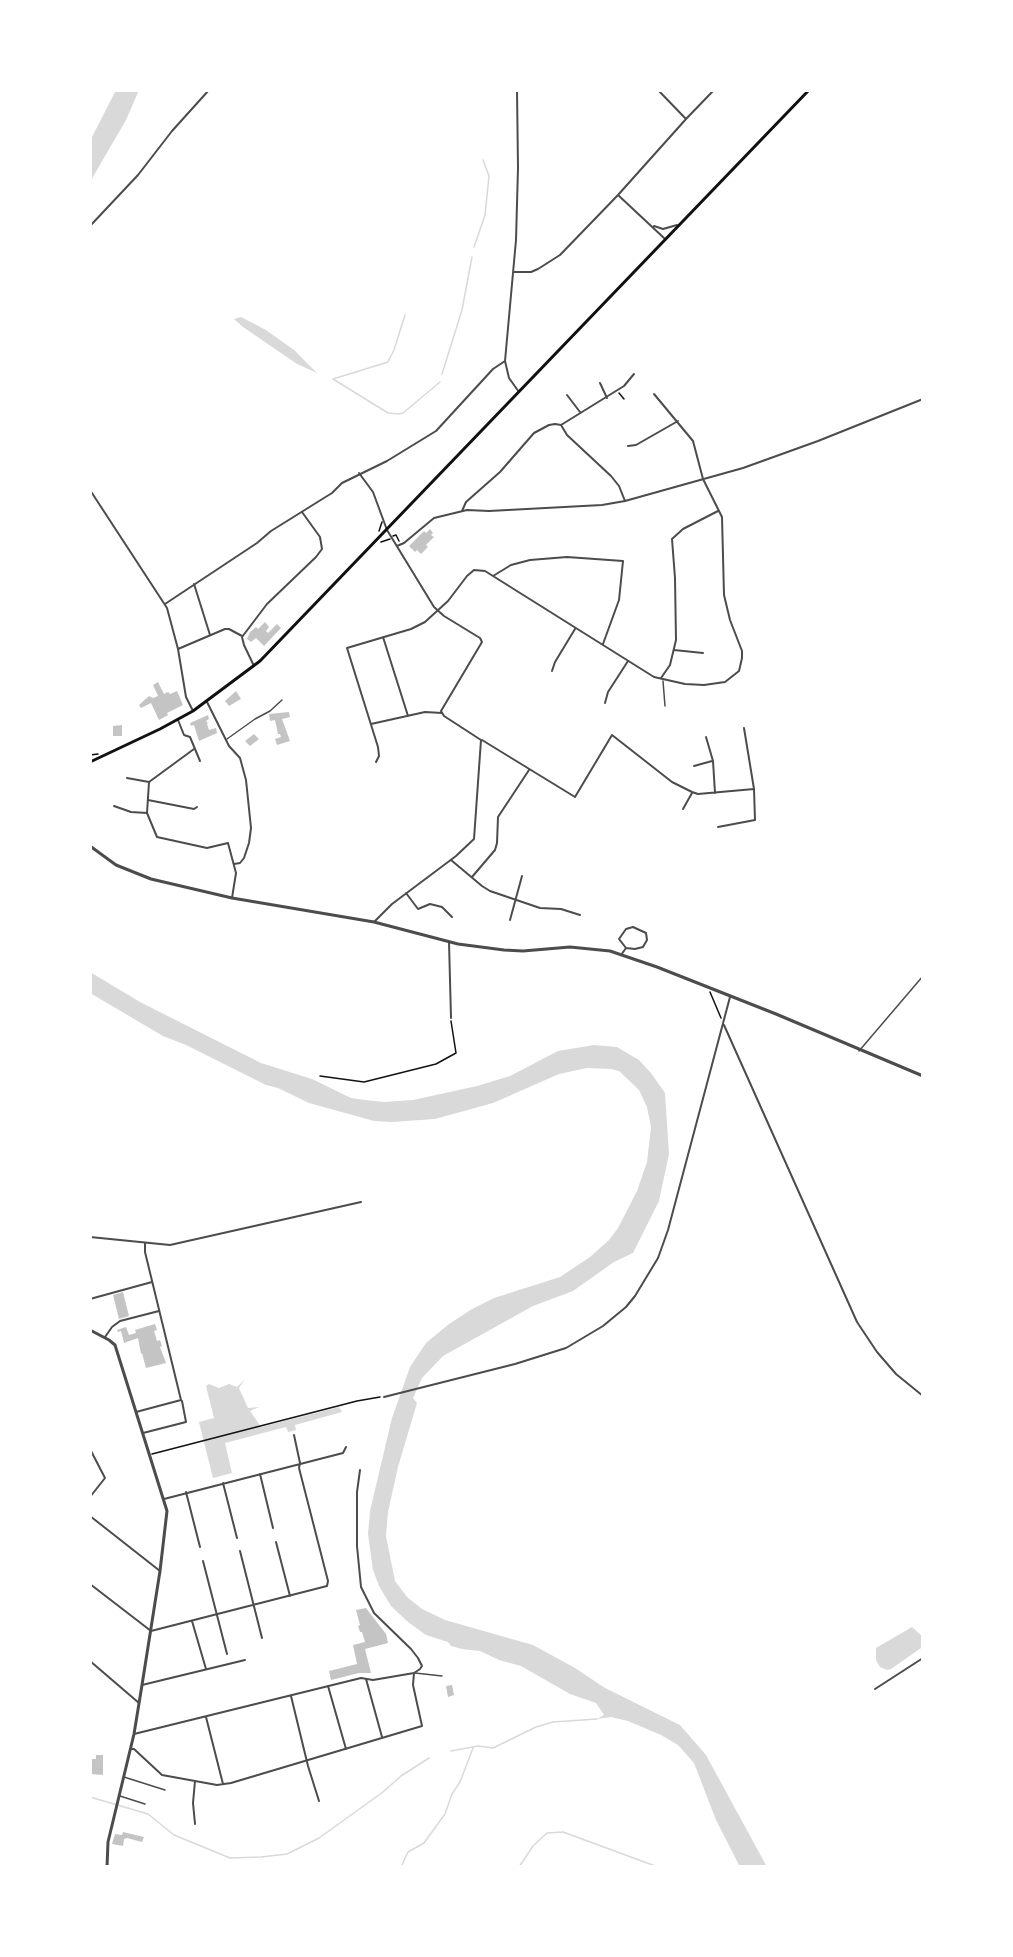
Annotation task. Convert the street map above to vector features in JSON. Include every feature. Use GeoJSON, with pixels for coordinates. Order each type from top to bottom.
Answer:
{"type":"FeatureCollection","features":[{"type":"Feature","properties":{"kind":"main road"},"geometry":{"type":"LineString","coordinates":[[90,762],[193,711],[254,666],[280,642],[808,90]]}},
{"type":"Feature","properties":{"kind":"street"},"geometry":{"type":"LineString","coordinates":[[90,226],[138,175],[172,131],[210,90]]}},
{"type":"Feature","properties":{"kind":"street"},"geometry":{"type":"LineString","coordinates":[[658,90],[686,119]]}},
{"type":"Feature","properties":{"kind":"street"},"geometry":{"type":"LineString","coordinates":[[514,272],[531,272],[560,255],[714,90]]}},
{"type":"Feature","properties":{"kind":"street"},"geometry":{"type":"LineString","coordinates":[[518,91],[514,272],[506,361],[508,378],[519,392]]}},
{"type":"Feature","properties":{"kind":"street"},"geometry":{"type":"LineString","coordinates":[[618,195],[664,238]]}},
{"type":"Feature","properties":{"kind":"street"},"geometry":{"type":"LineString","coordinates":[[651,225],[663,229],[677,225]]}},
{"type":"Feature","properties":{"kind":"street"},"geometry":{"type":"LineString","coordinates":[[165,604],[257,543],[271,531],[332,493],[342,483],[408,450],[436,431],[493,369],[506,361]]}},
{"type":"Feature","properties":{"kind":"street"},"geometry":{"type":"LineString","coordinates":[[462,511],[466,502],[500,472],[534,434],[549,424],[561,425],[607,398],[624,387],[634,374]]}},
{"type":"Feature","properties":{"kind":"street"},"geometry":{"type":"LineString","coordinates":[[600,383],[607,398]]}},
{"type":"Feature","properties":{"kind":"street"},"geometry":{"type":"LineString","coordinates":[[376,762],[380,756],[347,648],[418,626],[448,601],[474,570],[485,571],[662,680],[685,684],[715,684],[733,677],[739,671],[742,651],[726,606],[723,576],[723,526],[703,479],[693,441],[654,394]]}},
{"type":"Feature","properties":{"kind":"street"},"geometry":{"type":"LineString","coordinates":[[567,395],[580,412]]}},
{"type":"Feature","properties":{"kind":"street"},"geometry":{"type":"LineString","coordinates":[[397,546],[434,518],[462,511],[602,505],[625,501],[742,468],[818,441],[923,399]]}},
{"type":"Feature","properties":{"kind":"street"},"geometry":{"type":"LineString","coordinates":[[628,446],[643,442],[678,421]]}},
{"type":"Feature","properties":{"kind":"street"},"geometry":{"type":"LineString","coordinates":[[561,425],[567,435],[611,476],[619,486],[625,501]]}},
{"type":"Feature","properties":{"kind":"street"},"geometry":{"type":"LineString","coordinates":[[359,474],[373,492],[382,522],[437,610],[480,638],[482,642],[442,708],[442,713]]}},
{"type":"Feature","properties":{"kind":"street"},"geometry":{"type":"LineString","coordinates":[[90,490],[165,604],[178,649],[186,697],[193,711]]}},
{"type":"Feature","properties":{"kind":"street"},"geometry":{"type":"LineString","coordinates":[[662,680],[668,670],[674,650],[676,626],[672,538],[674,534],[718,511]]}},
{"type":"Feature","properties":{"kind":"street"},"geometry":{"type":"LineString","coordinates":[[254,666],[244,645],[243,637],[267,604],[316,557],[321,549],[320,537],[302,512]]}},
{"type":"Feature","properties":{"kind":"street"},"geometry":{"type":"LineString","coordinates":[[493,576],[511,565],[530,560],[567,557],[623,561],[619,600],[603,644]]}},
{"type":"Feature","properties":{"kind":"street"},"geometry":{"type":"LineString","coordinates":[[194,584],[210,635]]}},
{"type":"Feature","properties":{"kind":"street"},"geometry":{"type":"LineString","coordinates":[[552,671],[575,628]]}},
{"type":"Feature","properties":{"kind":"street"},"geometry":{"type":"LineString","coordinates":[[178,649],[229,629],[243,637]]}},
{"type":"Feature","properties":{"kind":"street"},"geometry":{"type":"LineString","coordinates":[[383,637],[408,716]]}},
{"type":"Feature","properties":{"kind":"street"},"geometry":{"type":"LineString","coordinates":[[674,650],[703,653]]}},
{"type":"Feature","properties":{"kind":"street"},"geometry":{"type":"LineString","coordinates":[[605,703],[608,692],[628,661]]}},
{"type":"Feature","properties":{"kind":"street"},"geometry":{"type":"LineString","coordinates":[[207,702],[229,746],[243,766],[251,828],[248,849],[244,858],[240,863],[234,864]]}},
{"type":"Feature","properties":{"kind":"street"},"geometry":{"type":"LineString","coordinates":[[371,724],[425,712],[442,713],[575,797],[612,735],[672,782],[692,792],[698,794],[754,789]]}},
{"type":"Feature","properties":{"kind":"street"},"geometry":{"type":"LineString","coordinates":[[178,720],[184,735],[189,737],[200,761]]}},
{"type":"Feature","properties":{"kind":"street"},"geometry":{"type":"LineString","coordinates":[[718,827],[755,820],[754,789],[744,728]]}},
{"type":"Feature","properties":{"kind":"street"},"geometry":{"type":"LineString","coordinates":[[706,736],[712,761],[715,793]]}},
{"type":"Feature","properties":{"kind":"street"},"geometry":{"type":"LineString","coordinates":[[374,922],[381,913],[474,839],[482,740]]}},
{"type":"Feature","properties":{"kind":"street"},"geometry":{"type":"LineString","coordinates":[[127,778],[148,782],[194,749]]}},
{"type":"Feature","properties":{"kind":"street"},"geometry":{"type":"LineString","coordinates":[[694,766],[712,761]]}},
{"type":"Feature","properties":{"kind":"street"},"geometry":{"type":"LineString","coordinates":[[471,877],[495,850],[498,817],[529,770]]}},
{"type":"Feature","properties":{"kind":"street"},"geometry":{"type":"LineString","coordinates":[[148,782],[147,813],[157,837],[207,848],[228,843],[236,873],[232,898]]}},
{"type":"Feature","properties":{"kind":"street"},"geometry":{"type":"LineString","coordinates":[[684,809],[692,792]]}},
{"type":"Feature","properties":{"kind":"street"},"geometry":{"type":"LineString","coordinates":[[148,800],[194,809],[197,807]]}},
{"type":"Feature","properties":{"kind":"street"},"geometry":{"type":"LineString","coordinates":[[114,806],[131,812],[147,813]]}},
{"type":"Feature","properties":{"kind":"street"},"geometry":{"type":"LineString","coordinates":[[90,846],[108,860],[136,875],[232,898],[374,922],[449,942],[484,948],[523,951],[581,947],[621,955],[923,1076]]}},
{"type":"Feature","properties":{"kind":"street"},"geometry":{"type":"LineString","coordinates":[[451,859],[486,889],[540,908],[561,909],[580,915]]}},
{"type":"Feature","properties":{"kind":"street"},"geometry":{"type":"LineString","coordinates":[[510,920],[522,876]]}},
{"type":"Feature","properties":{"kind":"street"},"geometry":{"type":"LineString","coordinates":[[406,893],[418,909],[430,904],[442,907],[452,917]]}},
{"type":"Feature","properties":{"kind":"street"},"geometry":{"type":"LineString","coordinates":[[633,927],[646,933],[647,940],[643,947],[626,948],[619,939],[626,929],[633,927]]}},
{"type":"Feature","properties":{"kind":"street"},"geometry":{"type":"LineString","coordinates":[[449,942],[451,1018]]}},
{"type":"Feature","properties":{"kind":"street"},"geometry":{"type":"LineString","coordinates":[[621,955],[626,948]]}},
{"type":"Feature","properties":{"kind":"street"},"geometry":{"type":"LineString","coordinates":[[384,1397],[547,1355],[578,1343],[626,1307],[643,1286],[668,1230],[730,997]]}},
{"type":"Feature","properties":{"kind":"street"},"geometry":{"type":"LineString","coordinates":[[724,1025],[857,1322],[877,1352],[896,1374],[923,1396]]}},
{"type":"Feature","properties":{"kind":"street"},"geometry":{"type":"LineString","coordinates":[[90,1238],[170,1245],[362,1202]]}},
{"type":"Feature","properties":{"kind":"street"},"geometry":{"type":"LineString","coordinates":[[143,1433],[186,1422],[145,1252],[146,1242]]}},
{"type":"Feature","properties":{"kind":"street"},"geometry":{"type":"LineString","coordinates":[[90,1299],[152,1282]]}},
{"type":"Feature","properties":{"kind":"street"},"geometry":{"type":"LineString","coordinates":[[105,1337],[120,1321],[159,1311]]}},
{"type":"Feature","properties":{"kind":"street"},"geometry":{"type":"LineString","coordinates":[[90,1330],[105,1337],[115,1346],[164,1499],[167,1517],[134,1734],[107,1848],[107,1867]]}},
{"type":"Feature","properties":{"kind":"street"},"geometry":{"type":"LineString","coordinates":[[136,1412],[181,1400]]}},
{"type":"Feature","properties":{"kind":"street"},"geometry":{"type":"LineString","coordinates":[[151,1631],[327,1586],[299,1468],[294,1435]]}},
{"type":"Feature","properties":{"kind":"street"},"geometry":{"type":"LineString","coordinates":[[164,1499],[343,1453],[346,1448]]}},
{"type":"Feature","properties":{"kind":"street"},"geometry":{"type":"LineString","coordinates":[[90,1449],[105,1478],[90,1497]]}},
{"type":"Feature","properties":{"kind":"street"},"geometry":{"type":"LineString","coordinates":[[134,1734],[361,1678],[373,1680],[420,1670],[422,1666],[418,1658],[411,1648],[374,1613],[362,1587],[357,1546],[357,1492],[360,1470]]}},
{"type":"Feature","properties":{"kind":"street"},"geometry":{"type":"LineString","coordinates":[[260,1474],[273,1528]]}},
{"type":"Feature","properties":{"kind":"street"},"geometry":{"type":"LineString","coordinates":[[223,1483],[237,1538]]}},
{"type":"Feature","properties":{"kind":"street"},"geometry":{"type":"LineString","coordinates":[[186,1492],[200,1547]]}},
{"type":"Feature","properties":{"kind":"street"},"geometry":{"type":"LineString","coordinates":[[90,1516],[160,1571]]}},
{"type":"Feature","properties":{"kind":"street"},"geometry":{"type":"LineString","coordinates":[[276,1542],[290,1596]]}},
{"type":"Feature","properties":{"kind":"street"},"geometry":{"type":"LineString","coordinates":[[240,1551],[262,1638]]}},
{"type":"Feature","properties":{"kind":"street"},"geometry":{"type":"LineString","coordinates":[[203,1561],[227,1654]]}},
{"type":"Feature","properties":{"kind":"street"},"geometry":{"type":"LineString","coordinates":[[90,1584],[151,1631]]}},
{"type":"Feature","properties":{"kind":"street"},"geometry":{"type":"LineString","coordinates":[[192,1621],[206,1669]]}},
{"type":"Feature","properties":{"kind":"street"},"geometry":{"type":"LineString","coordinates":[[875,1689],[923,1658]]}},
{"type":"Feature","properties":{"kind":"street"},"geometry":{"type":"LineString","coordinates":[[142,1685],[245,1660]]}},
{"type":"Feature","properties":{"kind":"street"},"geometry":{"type":"LineString","coordinates":[[90,1661],[139,1702]]}},
{"type":"Feature","properties":{"kind":"street"},"geometry":{"type":"LineString","coordinates":[[130,1749],[134,1749],[162,1775],[224,1784],[422,1726],[413,1685],[414,1673]]}},
{"type":"Feature","properties":{"kind":"street"},"geometry":{"type":"LineString","coordinates":[[366,1679],[382,1738]]}},
{"type":"Feature","properties":{"kind":"street"},"geometry":{"type":"LineString","coordinates":[[328,1686],[346,1749]]}},
{"type":"Feature","properties":{"kind":"street"},"geometry":{"type":"LineString","coordinates":[[291,1696],[319,1801]]}},
{"type":"Feature","properties":{"kind":"street"},"geometry":{"type":"LineString","coordinates":[[206,1717],[224,1784]]}},
{"type":"Feature","properties":{"kind":"street"},"geometry":{"type":"LineString","coordinates":[[195,1781],[193,1803],[195,1824]]}},
{"type":"Feature","properties":{"kind":"lane"},"geometry":{"type":"LineString","coordinates":[[662,680],[665,706]]}},
{"type":"Feature","properties":{"kind":"lane"},"geometry":{"type":"LineString","coordinates":[[226,740],[267,713],[282,700]]}},
{"type":"Feature","properties":{"kind":"lane"},"geometry":{"type":"LineString","coordinates":[[228,838],[228,843]]}},
{"type":"Feature","properties":{"kind":"lane"},"geometry":{"type":"LineString","coordinates":[[859,1051],[923,976]]}},
{"type":"Feature","properties":{"kind":"lane"},"geometry":{"type":"LineString","coordinates":[[414,1673],[442,1676]]}},
{"type":"Feature","properties":{"kind":"lane"},"geometry":{"type":"LineString","coordinates":[[123,1777],[165,1790]]}},
{"type":"Feature","properties":{"kind":"lane"},"geometry":{"type":"LineString","coordinates":[[119,1796],[145,1804]]}},
{"type":"Feature","properties":{"kind":"path"},"geometry":{"type":"LineString","coordinates":[[617,391],[624,399]]}},
{"type":"Feature","properties":{"kind":"path"},"geometry":{"type":"LineString","coordinates":[[374,536],[380,531],[382,522]]}},
{"type":"Feature","properties":{"kind":"path"},"geometry":{"type":"LineString","coordinates":[[380,542],[388,541],[396,535],[401,544]]}},
{"type":"Feature","properties":{"kind":"path"},"geometry":{"type":"LineString","coordinates":[[90,755],[94,753]]}},
{"type":"Feature","properties":{"kind":"path"},"geometry":{"type":"LineString","coordinates":[[709,989],[724,1025]]}},
{"type":"Feature","properties":{"kind":"path"},"geometry":{"type":"LineString","coordinates":[[320,1076],[364,1082],[436,1064],[456,1053],[451,1018]]}},
{"type":"Feature","properties":{"kind":"path"},"geometry":{"type":"LineString","coordinates":[[150,1454],[357,1401],[384,1397]]}},
{"type":"Feature","properties":{"kind":"shaded area"},"geometry":{"type":"Polygon","coordinates":[[[116,90],[139,90],[126,120],[90,182],[90,141],[116,90]]]}},
{"type":"Feature","properties":{"kind":"shaded area"},"geometry":{"type":"Polygon","coordinates":[[[241,317],[266,330],[294,350],[317,373],[297,364],[234,319],[241,317]]]}},
{"type":"Feature","properties":{"kind":"shaded area"},"geometry":{"type":"Polygon","coordinates":[[[90,972],[140,1002],[261,1063],[312,1079],[351,1098],[384,1102],[413,1100],[510,1076],[558,1051],[594,1045],[617,1047],[639,1060],[651,1073],[665,1093],[669,1154],[659,1201],[633,1253],[614,1262],[573,1291],[533,1306],[443,1356],[422,1378],[413,1398],[417,1403],[398,1467],[388,1512],[386,1536],[395,1581],[407,1597],[422,1609],[445,1620],[533,1645],[605,1688],[680,1725],[706,1755],[767,1867],[740,1867],[716,1820],[694,1763],[678,1745],[628,1721],[611,1717],[597,1719],[604,1715],[596,1703],[570,1694],[521,1666],[499,1660],[480,1651],[451,1646],[448,1642],[426,1635],[391,1606],[373,1570],[368,1534],[370,1511],[392,1418],[410,1367],[426,1343],[472,1309],[494,1298],[560,1277],[590,1257],[609,1240],[618,1228],[637,1191],[647,1162],[651,1127],[647,1107],[639,1090],[619,1071],[587,1068],[559,1074],[493,1103],[435,1119],[374,1121],[309,1103],[163,1036],[90,993],[90,972]]]}},
{"type":"Feature","properties":{"kind":"shaded area"},"geometry":{"type":"Polygon","coordinates":[[[245,1379],[239,1388],[248,1408],[259,1407],[250,1411],[261,1427],[339,1407],[342,1412],[295,1425],[296,1430],[293,1431],[288,1432],[286,1427],[225,1443],[232,1473],[213,1478],[199,1422],[214,1418],[206,1386],[209,1384],[219,1388],[229,1384],[237,1387],[245,1379]]]}},
{"type":"Feature","properties":{"kind":"shaded area"},"geometry":{"type":"Polygon","coordinates":[[[912,1627],[923,1637],[921,1648],[891,1669],[880,1667],[876,1660],[876,1648],[912,1627]]]}},
{"type":"Feature","properties":{"kind":"building"},"geometry":{"type":"Polygon","coordinates":[[[430,529],[434,537],[426,545],[428,547],[421,554],[417,550],[415,552],[409,546],[424,531],[426,533],[430,529]]]}},
{"type":"Feature","properties":{"kind":"building"},"geometry":{"type":"Polygon","coordinates":[[[265,622],[269,627],[266,631],[268,633],[277,624],[281,628],[264,646],[256,638],[251,642],[247,639],[250,632],[256,627],[258,629],[265,622]]]}},
{"type":"Feature","properties":{"kind":"building"},"geometry":{"type":"Polygon","coordinates":[[[158,682],[164,694],[177,691],[183,705],[159,720],[151,703],[141,708],[139,705],[149,696],[153,698],[158,696],[153,685],[158,682]]]}},
{"type":"Feature","properties":{"kind":"building"},"geometry":{"type":"Polygon","coordinates":[[[236,691],[241,699],[229,706],[225,701],[236,691]]]}},
{"type":"Feature","properties":{"kind":"building"},"geometry":{"type":"Polygon","coordinates":[[[289,712],[290,717],[282,719],[290,741],[277,745],[275,739],[281,737],[278,734],[275,720],[270,721],[269,714],[289,712]]]}},
{"type":"Feature","properties":{"kind":"building"},"geometry":{"type":"Polygon","coordinates":[[[208,715],[209,719],[206,721],[209,730],[216,728],[217,733],[199,741],[194,725],[191,726],[190,723],[208,715]]]}},
{"type":"Feature","properties":{"kind":"building"},"geometry":{"type":"Polygon","coordinates":[[[122,725],[122,736],[113,736],[113,726],[122,725]]]}},
{"type":"Feature","properties":{"kind":"building"},"geometry":{"type":"Polygon","coordinates":[[[254,734],[259,739],[250,746],[245,741],[254,734]]]}},
{"type":"Feature","properties":{"kind":"building"},"geometry":{"type":"Polygon","coordinates":[[[123,1292],[129,1316],[119,1319],[113,1295],[123,1292]]]}},
{"type":"Feature","properties":{"kind":"building"},"geometry":{"type":"Polygon","coordinates":[[[155,1324],[157,1330],[154,1331],[157,1341],[160,1340],[166,1363],[146,1368],[138,1338],[124,1343],[121,1331],[117,1330],[126,1327],[129,1335],[136,1333],[135,1330],[155,1324]]]}},
{"type":"Feature","properties":{"kind":"building"},"geometry":{"type":"Polygon","coordinates":[[[366,1608],[386,1634],[388,1643],[365,1649],[371,1673],[359,1673],[331,1680],[329,1671],[357,1664],[353,1645],[365,1642],[358,1626],[360,1625],[356,1610],[366,1608]]]}},
{"type":"Feature","properties":{"kind":"building"},"geometry":{"type":"Polygon","coordinates":[[[452,1685],[454,1695],[448,1697],[446,1686],[452,1685]]]}},
{"type":"Feature","properties":{"kind":"building"},"geometry":{"type":"Polygon","coordinates":[[[96,1755],[103,1755],[103,1775],[90,1774],[90,1759],[96,1759],[96,1755]]]}},
{"type":"Feature","properties":{"kind":"building"},"geometry":{"type":"Polygon","coordinates":[[[123,1832],[144,1837],[142,1842],[127,1838],[124,1839],[123,1846],[112,1844],[115,1834],[122,1835],[123,1832]]]}},
{"type":"Feature","properties":{"kind":"waterway"},"geometry":{"type":"LineString","coordinates":[[474,247],[485,215],[489,176],[483,160]]}},
{"type":"Feature","properties":{"kind":"waterway"},"geometry":{"type":"LineString","coordinates":[[442,374],[462,310],[472,257]]}},
{"type":"Feature","properties":{"kind":"waterway"},"geometry":{"type":"LineString","coordinates":[[333,379],[388,362],[405,315]]}},
{"type":"Feature","properties":{"kind":"waterway"},"geometry":{"type":"LineString","coordinates":[[333,379],[388,413],[399,414],[440,382]]}},
{"type":"Feature","properties":{"kind":"waterway"},"geometry":{"type":"LineString","coordinates":[[451,1751],[478,1746],[493,1748],[536,1727],[553,1722],[597,1719]]}},
{"type":"Feature","properties":{"kind":"waterway"},"geometry":{"type":"LineString","coordinates":[[401,1867],[408,1852],[424,1843],[445,1814],[473,1748]]}},
{"type":"Feature","properties":{"kind":"waterway"},"geometry":{"type":"LineString","coordinates":[[90,1797],[148,1814],[174,1835],[230,1858],[261,1857],[287,1854],[319,1838],[383,1792],[401,1776],[429,1758]]}},
{"type":"Feature","properties":{"kind":"waterway"},"geometry":{"type":"LineString","coordinates":[[519,1867],[533,1846],[547,1833],[563,1832],[658,1867]]}}]}
